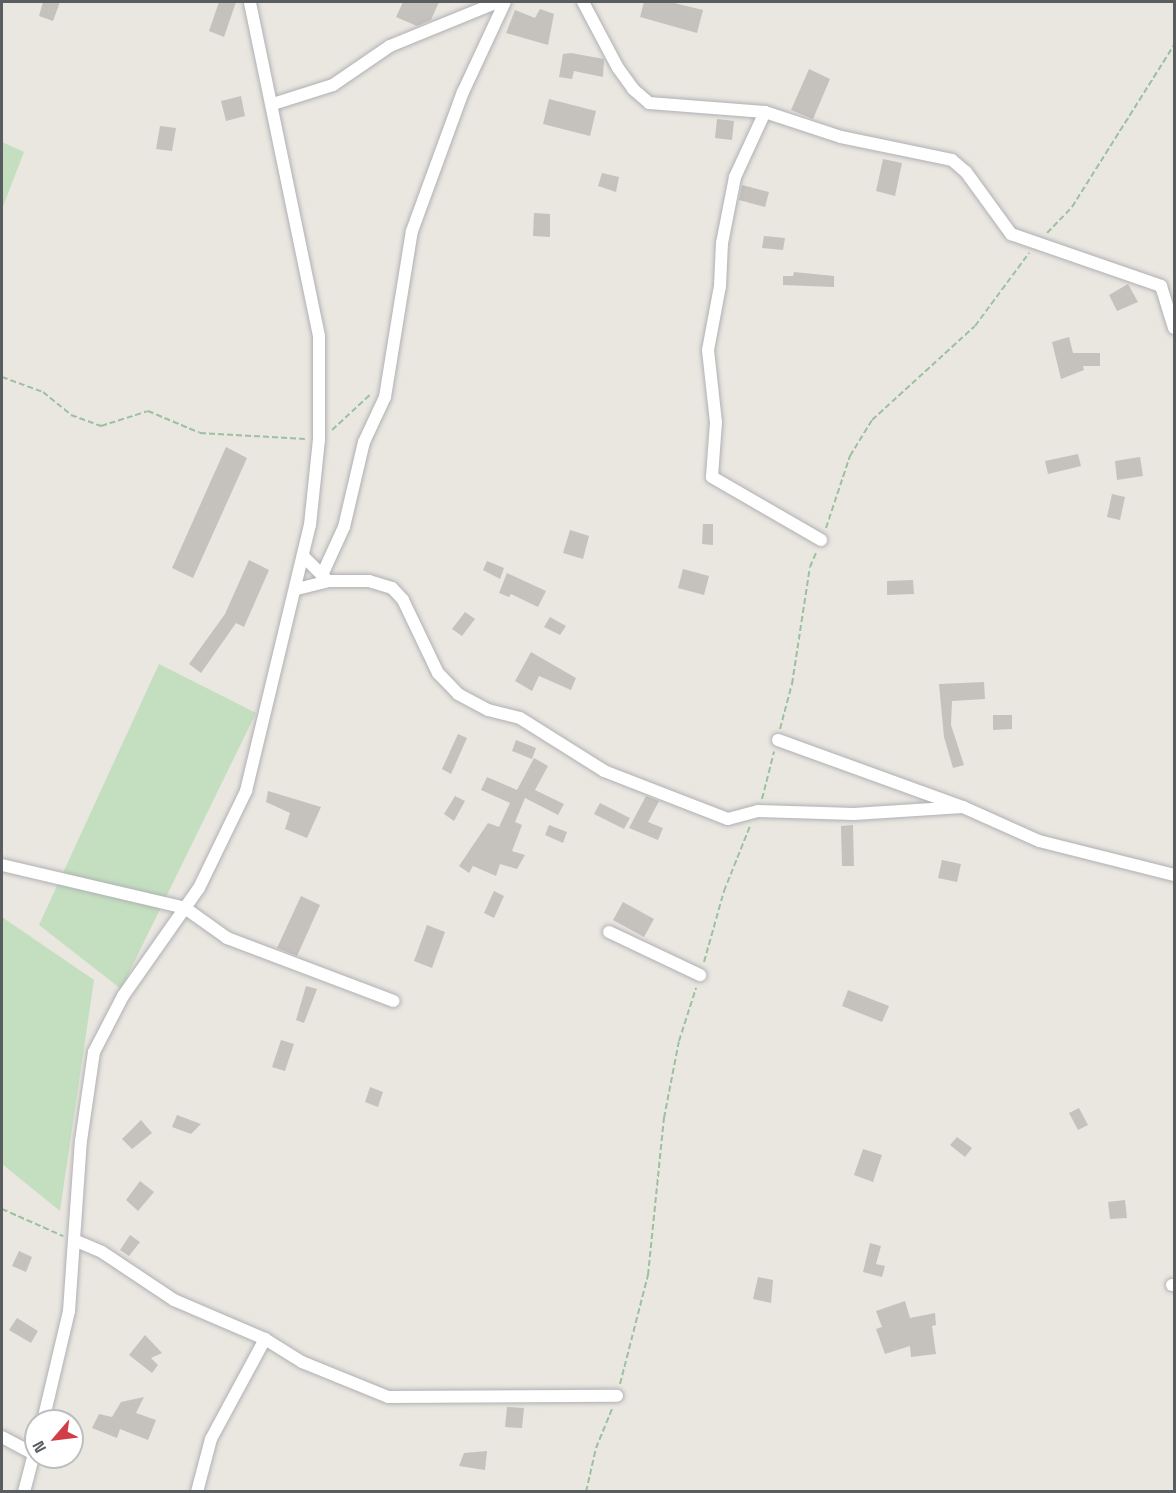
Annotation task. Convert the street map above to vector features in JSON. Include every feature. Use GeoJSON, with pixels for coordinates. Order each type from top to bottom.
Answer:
{"type":"FeatureCollection","features":[{"type":"Feature","properties":{"kind":"street"},"geometry":{"type":"LineString","coordinates":[[46,1409],[69,1311],[81,1141],[94,1052],[123,996],[185,908],[219,853],[246,791],[297,589],[303,556],[319,440],[319,336],[273,104],[250,2]]}},
{"type":"Feature","properties":{"kind":"street"},"geometry":{"type":"LineString","coordinates":[[273,104],[333,85],[390,46],[498,2]]}},
{"type":"Feature","properties":{"kind":"street"},"geometry":{"type":"LineString","coordinates":[[325,578],[344,527],[364,442],[385,397],[412,231],[464,92],[505,2]]}},
{"type":"Feature","properties":{"kind":"street"},"geometry":{"type":"LineString","coordinates":[[583,2],[618,68],[633,89],[649,103],[765,112],[841,137],[952,160],[966,172],[1011,234],[1035,245],[1161,286],[1174,328]]}},
{"type":"Feature","properties":{"kind":"street"},"geometry":{"type":"LineString","coordinates":[[765,112],[735,177],[722,243],[720,286],[708,350],[716,422],[712,477],[821,540]]}},
{"type":"Feature","properties":{"kind":"street"},"geometry":{"type":"LineString","coordinates":[[303,556],[325,578]]}},
{"type":"Feature","properties":{"kind":"street"},"geometry":{"type":"LineString","coordinates":[[297,589],[325,578],[369,581],[392,588],[403,600],[438,673],[459,694],[479,706],[520,718],[604,771],[643,789],[685,801],[728,819],[758,811],[854,814],[963,807]]}},
{"type":"Feature","properties":{"kind":"street"},"geometry":{"type":"LineString","coordinates":[[777,740],[963,807],[1039,841],[1174,875]]}},
{"type":"Feature","properties":{"kind":"street"},"geometry":{"type":"LineString","coordinates":[[2,865],[185,908],[227,938],[394,1001]]}},
{"type":"Feature","properties":{"kind":"street"},"geometry":{"type":"LineString","coordinates":[[609,932],[700,975]]}},
{"type":"Feature","properties":{"kind":"street"},"geometry":{"type":"LineString","coordinates":[[74,1240],[102,1252],[174,1300],[265,1340],[302,1362],[388,1397],[617,1396]]}},
{"type":"Feature","properties":{"kind":"street"},"geometry":{"type":"LineString","coordinates":[[197,1491],[211,1439],[265,1340]]}},
{"type":"Feature","properties":{"kind":"street"},"geometry":{"type":"LineString","coordinates":[[2,1437],[24,1446]]}},
{"type":"Feature","properties":{"kind":"street"},"geometry":{"type":"LineString","coordinates":[[24,1491],[30,1469]]}},
{"type":"Feature","properties":{"kind":"path"},"geometry":{"type":"LineString","coordinates":[[586,1491],[596,1448],[617,1396],[648,1275],[664,1118],[679,1041],[724,891],[758,811],[792,684],[810,567],[850,456],[872,420],[975,326],[1035,245],[1072,207],[1174,45]]}},
{"type":"Feature","properties":{"kind":"path"},"geometry":{"type":"LineString","coordinates":[[2,377],[43,392],[71,415],[102,426],[148,411],[200,433],[319,440],[388,380]]}},
{"type":"Feature","properties":{"kind":"path"},"geometry":{"type":"LineString","coordinates":[[2,1209],[74,1240]]}},
{"type":"Feature","properties":{"kind":"green space"},"geometry":{"type":"Polygon","coordinates":[[[2,142],[24,152],[2,209],[2,142]]]}},
{"type":"Feature","properties":{"kind":"green space"},"geometry":{"type":"Polygon","coordinates":[[[159,664],[256,713],[121,989],[39,925],[159,664]]]}},
{"type":"Feature","properties":{"kind":"green space"},"geometry":{"type":"Polygon","coordinates":[[[2,917],[94,980],[60,1211],[2,1164],[2,917]]]}},
{"type":"Feature","properties":{"kind":"building"},"geometry":{"type":"Polygon","coordinates":[[[43,2],[60,2],[53,21],[39,16],[43,2]]]}},
{"type":"Feature","properties":{"kind":"building"},"geometry":{"type":"Polygon","coordinates":[[[219,2],[236,2],[224,37],[209,31],[219,2]]]}},
{"type":"Feature","properties":{"kind":"building"},"geometry":{"type":"Polygon","coordinates":[[[403,2],[439,2],[431,20],[417,26],[396,17],[403,2]]]}},
{"type":"Feature","properties":{"kind":"building"},"geometry":{"type":"Polygon","coordinates":[[[644,2],[670,2],[703,10],[697,33],[640,17],[644,2]]]}},
{"type":"Feature","properties":{"kind":"building"},"geometry":{"type":"Polygon","coordinates":[[[540,9],[554,14],[548,45],[506,33],[515,10],[535,18],[540,9]]]}},
{"type":"Feature","properties":{"kind":"building"},"geometry":{"type":"Polygon","coordinates":[[[571,53],[604,59],[603,77],[574,71],[572,79],[559,77],[563,54],[571,53]]]}},
{"type":"Feature","properties":{"kind":"building"},"geometry":{"type":"Polygon","coordinates":[[[809,69],[830,79],[813,119],[791,110],[809,69]]]}},
{"type":"Feature","properties":{"kind":"building"},"geometry":{"type":"Polygon","coordinates":[[[241,96],[245,116],[226,121],[221,101],[241,96]]]}},
{"type":"Feature","properties":{"kind":"building"},"geometry":{"type":"Polygon","coordinates":[[[549,99],[596,111],[590,136],[543,124],[549,99]]]}},
{"type":"Feature","properties":{"kind":"building"},"geometry":{"type":"Polygon","coordinates":[[[717,119],[734,121],[732,140],[715,138],[717,119]]]}},
{"type":"Feature","properties":{"kind":"building"},"geometry":{"type":"Polygon","coordinates":[[[160,126],[176,128],[172,151],[156,149],[160,126]]]}},
{"type":"Feature","properties":{"kind":"building"},"geometry":{"type":"Polygon","coordinates":[[[883,159],[902,163],[895,196],[876,191],[883,159]]]}},
{"type":"Feature","properties":{"kind":"building"},"geometry":{"type":"Polygon","coordinates":[[[602,173],[619,177],[616,192],[598,186],[602,173]]]}},
{"type":"Feature","properties":{"kind":"building"},"geometry":{"type":"Polygon","coordinates":[[[742,185],[769,192],[765,207],[739,200],[742,185]]]}},
{"type":"Feature","properties":{"kind":"building"},"geometry":{"type":"Polygon","coordinates":[[[534,213],[550,214],[550,237],[533,236],[534,213]]]}},
{"type":"Feature","properties":{"kind":"building"},"geometry":{"type":"Polygon","coordinates":[[[764,236],[785,238],[783,250],[762,248],[764,236]]]}},
{"type":"Feature","properties":{"kind":"building"},"geometry":{"type":"Polygon","coordinates":[[[794,272],[834,276],[834,287],[783,285],[783,276],[793,276],[794,272]]]}},
{"type":"Feature","properties":{"kind":"building"},"geometry":{"type":"Polygon","coordinates":[[[1128,284],[1138,302],[1117,311],[1109,295],[1128,284]]]}},
{"type":"Feature","properties":{"kind":"building"},"geometry":{"type":"Polygon","coordinates":[[[1069,337],[1073,353],[1100,353],[1100,366],[1083,366],[1084,370],[1061,379],[1052,342],[1069,337]]]}},
{"type":"Feature","properties":{"kind":"building"},"geometry":{"type":"Polygon","coordinates":[[[226,447],[247,458],[193,578],[172,568],[226,447]]]}},
{"type":"Feature","properties":{"kind":"building"},"geometry":{"type":"Polygon","coordinates":[[[1078,454],[1081,466],[1048,474],[1045,461],[1078,454]]]}},
{"type":"Feature","properties":{"kind":"building"},"geometry":{"type":"Polygon","coordinates":[[[1140,457],[1143,476],[1117,480],[1115,461],[1140,457]]]}},
{"type":"Feature","properties":{"kind":"building"},"geometry":{"type":"Polygon","coordinates":[[[1112,494],[1125,497],[1120,520],[1107,517],[1112,494]]]}},
{"type":"Feature","properties":{"kind":"building"},"geometry":{"type":"Polygon","coordinates":[[[703,524],[713,524],[713,545],[702,544],[703,524]]]}},
{"type":"Feature","properties":{"kind":"building"},"geometry":{"type":"Polygon","coordinates":[[[570,530],[589,536],[583,559],[563,553],[570,530]]]}},
{"type":"Feature","properties":{"kind":"building"},"geometry":{"type":"Polygon","coordinates":[[[249,560],[269,570],[244,627],[236,623],[201,673],[189,664],[225,614],[249,560]]]}},
{"type":"Feature","properties":{"kind":"building"},"geometry":{"type":"Polygon","coordinates":[[[487,561],[504,568],[500,579],[483,570],[487,561]]]}},
{"type":"Feature","properties":{"kind":"building"},"geometry":{"type":"Polygon","coordinates":[[[683,569],[709,576],[704,595],[678,588],[683,569]]]}},
{"type":"Feature","properties":{"kind":"building"},"geometry":{"type":"Polygon","coordinates":[[[507,573],[546,591],[538,607],[511,594],[509,597],[499,593],[507,573]]]}},
{"type":"Feature","properties":{"kind":"building"},"geometry":{"type":"Polygon","coordinates":[[[913,580],[914,594],[887,595],[887,581],[913,580]]]}},
{"type":"Feature","properties":{"kind":"building"},"geometry":{"type":"Polygon","coordinates":[[[465,612],[475,619],[462,636],[452,629],[465,612]]]}},
{"type":"Feature","properties":{"kind":"building"},"geometry":{"type":"Polygon","coordinates":[[[550,617],[566,626],[560,635],[544,627],[550,617]]]}},
{"type":"Feature","properties":{"kind":"building"},"geometry":{"type":"Polygon","coordinates":[[[531,652],[576,678],[571,690],[539,676],[532,691],[515,681],[531,652]]]}},
{"type":"Feature","properties":{"kind":"building"},"geometry":{"type":"Polygon","coordinates":[[[984,682],[985,699],[952,701],[951,725],[964,765],[953,768],[944,737],[939,684],[984,682]]]}},
{"type":"Feature","properties":{"kind":"building"},"geometry":{"type":"Polygon","coordinates":[[[993,715],[1012,715],[1012,729],[993,730],[993,715]]]}},
{"type":"Feature","properties":{"kind":"building"},"geometry":{"type":"Polygon","coordinates":[[[458,734],[467,738],[451,774],[442,769],[458,734]]]}},
{"type":"Feature","properties":{"kind":"building"},"geometry":{"type":"Polygon","coordinates":[[[516,740],[536,748],[532,759],[512,751],[516,740]]]}},
{"type":"Feature","properties":{"kind":"building"},"geometry":{"type":"Polygon","coordinates":[[[534,758],[548,766],[535,790],[564,804],[558,815],[525,798],[515,822],[522,825],[512,851],[525,855],[517,869],[500,864],[496,876],[473,866],[469,873],[459,866],[488,823],[499,827],[510,803],[481,790],[487,777],[517,790],[534,758]]]}},
{"type":"Feature","properties":{"kind":"building"},"geometry":{"type":"Polygon","coordinates":[[[268,791],[321,807],[307,838],[285,829],[290,813],[266,802],[268,791]]]}},
{"type":"Feature","properties":{"kind":"building"},"geometry":{"type":"Polygon","coordinates":[[[455,796],[465,801],[454,821],[444,814],[455,796]]]}},
{"type":"Feature","properties":{"kind":"building"},"geometry":{"type":"Polygon","coordinates":[[[646,796],[659,801],[648,822],[663,828],[658,840],[629,828],[646,796]]]}},
{"type":"Feature","properties":{"kind":"building"},"geometry":{"type":"Polygon","coordinates":[[[600,803],[630,818],[624,829],[594,814],[600,803]]]}},
{"type":"Feature","properties":{"kind":"building"},"geometry":{"type":"Polygon","coordinates":[[[549,825],[567,832],[563,843],[545,835],[549,825]]]}},
{"type":"Feature","properties":{"kind":"building"},"geometry":{"type":"Polygon","coordinates":[[[853,825],[854,866],[842,866],[841,826],[853,825]]]}},
{"type":"Feature","properties":{"kind":"building"},"geometry":{"type":"Polygon","coordinates":[[[942,860],[961,864],[957,882],[938,878],[942,860]]]}},
{"type":"Feature","properties":{"kind":"building"},"geometry":{"type":"Polygon","coordinates":[[[494,891],[504,896],[494,918],[484,913],[494,891]]]}},
{"type":"Feature","properties":{"kind":"building"},"geometry":{"type":"Polygon","coordinates":[[[301,896],[320,905],[297,956],[277,948],[301,896]]]}},
{"type":"Feature","properties":{"kind":"building"},"geometry":{"type":"Polygon","coordinates":[[[623,902],[654,919],[644,937],[613,920],[623,902]]]}},
{"type":"Feature","properties":{"kind":"building"},"geometry":{"type":"Polygon","coordinates":[[[427,925],[445,932],[432,968],[414,961],[427,925]]]}},
{"type":"Feature","properties":{"kind":"building"},"geometry":{"type":"Polygon","coordinates":[[[306,986],[317,989],[304,1023],[296,1020],[306,986]]]}},
{"type":"Feature","properties":{"kind":"building"},"geometry":{"type":"Polygon","coordinates":[[[848,990],[889,1006],[882,1022],[842,1006],[848,990]]]}},
{"type":"Feature","properties":{"kind":"building"},"geometry":{"type":"Polygon","coordinates":[[[281,1040],[294,1044],[285,1071],[272,1067],[281,1040]]]}},
{"type":"Feature","properties":{"kind":"building"},"geometry":{"type":"Polygon","coordinates":[[[370,1087],[383,1092],[378,1107],[365,1102],[370,1087]]]}},
{"type":"Feature","properties":{"kind":"building"},"geometry":{"type":"Polygon","coordinates":[[[1079,1108],[1088,1125],[1078,1130],[1069,1113],[1079,1108]]]}},
{"type":"Feature","properties":{"kind":"building"},"geometry":{"type":"Polygon","coordinates":[[[177,1115],[201,1124],[191,1134],[172,1127],[177,1115]]]}},
{"type":"Feature","properties":{"kind":"building"},"geometry":{"type":"Polygon","coordinates":[[[141,1120],[152,1133],[132,1149],[122,1139],[141,1120]]]}},
{"type":"Feature","properties":{"kind":"building"},"geometry":{"type":"Polygon","coordinates":[[[957,1137],[972,1148],[965,1157],[950,1145],[957,1137]]]}},
{"type":"Feature","properties":{"kind":"building"},"geometry":{"type":"Polygon","coordinates":[[[863,1149],[882,1155],[873,1182],[854,1175],[863,1149]]]}},
{"type":"Feature","properties":{"kind":"building"},"geometry":{"type":"Polygon","coordinates":[[[140,1181],[154,1192],[138,1211],[126,1200],[140,1181]]]}},
{"type":"Feature","properties":{"kind":"building"},"geometry":{"type":"Polygon","coordinates":[[[1125,1200],[1127,1218],[1110,1219],[1108,1202],[1125,1200]]]}},
{"type":"Feature","properties":{"kind":"building"},"geometry":{"type":"Polygon","coordinates":[[[130,1235],[140,1242],[129,1256],[120,1250],[130,1235]]]}},
{"type":"Feature","properties":{"kind":"building"},"geometry":{"type":"Polygon","coordinates":[[[870,1243],[881,1246],[876,1264],[885,1266],[882,1277],[863,1272],[870,1243]]]}},
{"type":"Feature","properties":{"kind":"building"},"geometry":{"type":"Polygon","coordinates":[[[19,1251],[32,1257],[26,1272],[12,1266],[19,1251]]]}},
{"type":"Feature","properties":{"kind":"building"},"geometry":{"type":"Polygon","coordinates":[[[758,1277],[773,1280],[771,1303],[753,1299],[758,1277]]]}},
{"type":"Feature","properties":{"kind":"building"},"geometry":{"type":"Polygon","coordinates":[[[905,1301],[910,1318],[935,1313],[936,1325],[932,1326],[936,1354],[911,1357],[910,1346],[885,1354],[876,1329],[882,1327],[876,1311],[905,1301]]]}},
{"type":"Feature","properties":{"kind":"building"},"geometry":{"type":"Polygon","coordinates":[[[17,1318],[38,1331],[31,1343],[9,1330],[17,1318]]]}},
{"type":"Feature","properties":{"kind":"building"},"geometry":{"type":"Polygon","coordinates":[[[145,1335],[162,1353],[151,1358],[158,1365],[152,1373],[129,1355],[145,1335]]]}},
{"type":"Feature","properties":{"kind":"building"},"geometry":{"type":"Polygon","coordinates":[[[144,1397],[136,1413],[156,1420],[148,1440],[120,1429],[117,1438],[92,1428],[99,1414],[112,1417],[121,1402],[144,1397]]]}},
{"type":"Feature","properties":{"kind":"building"},"geometry":{"type":"Polygon","coordinates":[[[507,1407],[524,1408],[522,1428],[505,1427],[507,1407]]]}},
{"type":"Feature","properties":{"kind":"building"},"geometry":{"type":"Polygon","coordinates":[[[487,1451],[485,1470],[459,1466],[464,1453],[487,1451]]]}}]}
